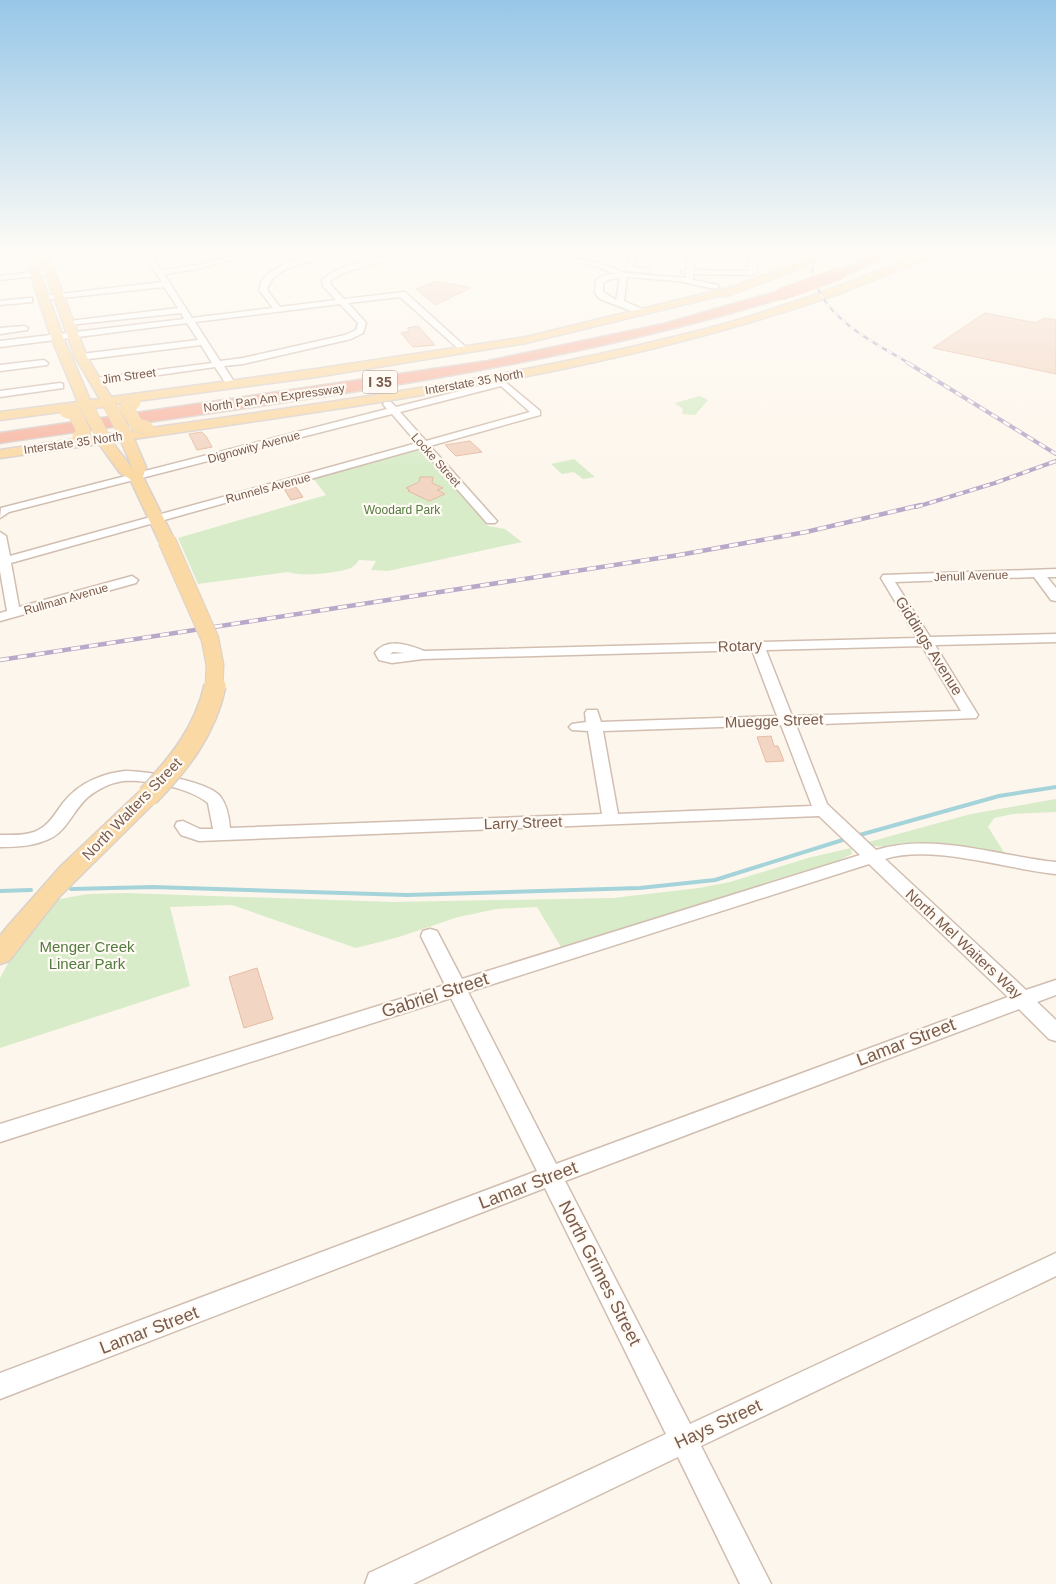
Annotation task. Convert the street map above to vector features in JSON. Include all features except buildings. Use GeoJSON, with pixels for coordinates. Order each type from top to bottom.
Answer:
{"type":"FeatureCollection","features":[{"type":"Feature","properties":{"kind":"highway"},"geometry":{"type":"LineString","coordinates":[[526,340],[609,326]]}},
{"type":"Feature","properties":{"kind":"highway","name":"North Pan Am Expressway"},"geometry":{"type":"LineString","coordinates":[[73,424],[228,391],[380,376],[528,350],[638,326]]}},
{"type":"Feature","properties":{"kind":"highway","name":"North Pan Am Expressway"},"geometry":{"type":"LineString","coordinates":[[0,430],[73,424],[374,383],[500,362],[667,326]]}},
{"type":"Feature","properties":{"kind":"highway"},"geometry":{"type":"LineString","coordinates":[[499,380],[635,337],[677,326]]}},
{"type":"Feature","properties":{"kind":"highway"},"geometry":{"type":"LineString","coordinates":[[228,391],[368,374],[482,347]]}},
{"type":"Feature","properties":{"kind":"highway"},"geometry":{"type":"LineString","coordinates":[[0,439],[73,424]]}},
{"type":"Feature","properties":{"kind":"main road","name":"North Walters Street"},"geometry":{"type":"LineString","coordinates":[[0,956],[12,937],[50,892],[170,773],[195,740],[211,706],[215,683],[216,664],[211,643],[157,518],[136,477],[124,470],[86,406],[52,326]]}},
{"type":"Feature","properties":{"kind":"main road","name":"North Walters Street"},"geometry":{"type":"LineString","coordinates":[[70,326],[81,357],[125,434],[139,467],[136,477]]}},
{"type":"Feature","properties":{"kind":"main road"},"geometry":{"type":"LineString","coordinates":[[526,340],[585,326]]}},
{"type":"Feature","properties":{"kind":"main road"},"geometry":{"type":"LineString","coordinates":[[0,416],[108,403],[160,394],[228,391],[526,340],[596,326]]}},
{"type":"Feature","properties":{"kind":"main road","name":"Interstate 35 North"},"geometry":{"type":"LineString","coordinates":[[0,453],[499,380],[726,326]]}},
{"type":"Feature","properties":{"kind":"main road"},"geometry":{"type":"LineString","coordinates":[[160,394],[134,402],[126,407],[137,425],[147,428],[171,429]]}},
{"type":"Feature","properties":{"kind":"main road"},"geometry":{"type":"LineString","coordinates":[[24,413],[73,424]]}},
{"type":"Feature","properties":{"kind":"main road"},"geometry":{"type":"LineString","coordinates":[[0,453],[73,424]]}},
{"type":"Feature","properties":{"kind":"street"},"geometry":{"type":"LineString","coordinates":[[0,344],[56,337],[71,329],[89,326]]}},
{"type":"Feature","properties":{"kind":"street"},"geometry":{"type":"LineString","coordinates":[[71,329],[112,326]]}},
{"type":"Feature","properties":{"kind":"street"},"geometry":{"type":"LineString","coordinates":[[194,326],[218,364],[228,391]]}},
{"type":"Feature","properties":{"kind":"street","name":"Jim Street"},"geometry":{"type":"LineString","coordinates":[[96,381],[256,358],[348,337],[360,330],[361,326]]}},
{"type":"Feature","properties":{"kind":"street"},"geometry":{"type":"LineString","coordinates":[[438,326],[465,350]]}},
{"type":"Feature","properties":{"kind":"street"},"geometry":{"type":"LineString","coordinates":[[0,331],[24,328]]}},
{"type":"Feature","properties":{"kind":"street"},"geometry":{"type":"LineString","coordinates":[[81,357],[204,342]]}},
{"type":"Feature","properties":{"kind":"street"},"geometry":{"type":"LineString","coordinates":[[0,368],[44,363]]}},
{"type":"Feature","properties":{"kind":"street","name":"Dignowity Avenue"},"geometry":{"type":"LineString","coordinates":[[3,512],[392,411],[499,380]]}},
{"type":"Feature","properties":{"kind":"street","name":"Runnels Avenue"},"geometry":{"type":"LineString","coordinates":[[2,561],[537,414],[499,380]]}},
{"type":"Feature","properties":{"kind":"street"},"geometry":{"type":"LineString","coordinates":[[0,394],[60,386]]}},
{"type":"Feature","properties":{"kind":"street","name":"Locke Street"},"geometry":{"type":"LineString","coordinates":[[384,397],[392,411],[491,521]]}},
{"type":"Feature","properties":{"kind":"street"},"geometry":{"type":"LineString","coordinates":[[0,536],[2,561],[14,614]]}},
{"type":"Feature","properties":{"kind":"street","name":"Jenull Avenue"},"geometry":{"type":"LineString","coordinates":[[887,578],[1056,573]]}},
{"type":"Feature","properties":{"kind":"street"},"geometry":{"type":"LineString","coordinates":[[1038,574],[1056,597]]}},
{"type":"Feature","properties":{"kind":"street","name":"Giddings Avenue"},"geometry":{"type":"LineString","coordinates":[[887,578],[971,715]]}},
{"type":"Feature","properties":{"kind":"street","name":"Rullman Avenue"},"geometry":{"type":"LineString","coordinates":[[0,618],[132,580]]}},
{"type":"Feature","properties":{"kind":"street","name":"Rotary"},"geometry":{"type":"LineString","coordinates":[[423,655],[1056,638]]}},
{"type":"Feature","properties":{"kind":"street"},"geometry":{"type":"LineString","coordinates":[[757,645],[819,804],[829,816]]}},
{"type":"Feature","properties":{"kind":"street","name":"Muegge Street"},"geometry":{"type":"LineString","coordinates":[[578,727],[593,720],[786,721],[971,715]]}},
{"type":"Feature","properties":{"kind":"street"},"geometry":{"type":"LineString","coordinates":[[593,720],[611,820]]}},
{"type":"Feature","properties":{"kind":"street"},"geometry":{"type":"LineString","coordinates":[[0,841],[23,840],[45,834],[54,828],[71,805],[92,786],[112,778],[134,775],[154,777],[210,794],[220,809],[222,834]]}},
{"type":"Feature","properties":{"kind":"street","name":"Larry Street"},"geometry":{"type":"LineString","coordinates":[[183,826],[187,831],[199,834],[222,834],[611,820],[829,816]]}},
{"type":"Feature","properties":{"kind":"street","name":"North Mel Waiters Way"},"geometry":{"type":"LineString","coordinates":[[829,816],[1056,1033]]}},
{"type":"Feature","properties":{"kind":"street","name":"Gabriel Street"},"geometry":{"type":"LineString","coordinates":[[0,1133],[456,988],[865,851],[938,848],[1023,864],[1056,868]]}},
{"type":"Feature","properties":{"kind":"street","name":"North Grimes Street"},"geometry":{"type":"LineString","coordinates":[[430,936],[756,1584]]}},
{"type":"Feature","properties":{"kind":"street","name":"Lamar Street"},"geometry":{"type":"LineString","coordinates":[[0,1386],[551,1176],[1056,987]]}},
{"type":"Feature","properties":{"kind":"street","name":"Hays Street"},"geometry":{"type":"LineString","coordinates":[[380,1584],[1056,1264]]}},
{"type":"Feature","properties":{"kind":"green space"},"geometry":{"type":"Polygon","coordinates":[[[700,396],[708,400],[695,415],[682,414],[683,409],[675,403],[700,396]]]}},
{"type":"Feature","properties":{"kind":"green space","name":"Woodard Park"},"geometry":{"type":"Polygon","coordinates":[[[416,448],[423,450],[488,526],[505,529],[522,542],[388,571],[371,570],[376,561],[359,560],[351,568],[328,573],[301,574],[288,572],[198,584],[178,538],[326,495],[313,478],[416,448]]]}},
{"type":"Feature","properties":{"kind":"green space"},"geometry":{"type":"Polygon","coordinates":[[[574,459],[595,477],[583,479],[574,472],[562,474],[551,464],[574,459]]]}},
{"type":"Feature","properties":{"kind":"green space"},"geometry":{"type":"Polygon","coordinates":[[[1056,799],[1056,812],[1013,814],[994,818],[988,827],[1007,857],[945,845],[907,843],[880,847],[865,843],[971,814],[1056,799]]]}},
{"type":"Feature","properties":{"kind":"green space","name":"Menger Creek Linear Park"},"geometry":{"type":"Polygon","coordinates":[[[851,848],[852,854],[837,861],[561,947],[537,907],[497,909],[458,917],[399,937],[356,948],[232,905],[170,907],[190,986],[0,1048],[0,978],[14,952],[54,900],[88,894],[126,893],[393,902],[613,898],[699,888],[730,882],[808,858],[851,848]]]}},
{"type":"Feature","properties":{"kind":"waterway"},"geometry":{"type":"LineString","coordinates":[[856,836],[999,796],[1056,787]]}},
{"type":"Feature","properties":{"kind":"waterway"},"geometry":{"type":"LineString","coordinates":[[71,889],[153,887],[407,895],[640,888],[715,880],[849,838]]}},
{"type":"Feature","properties":{"kind":"waterway"},"geometry":{"type":"LineString","coordinates":[[0,891],[31,890]]}},
{"type":"Feature","properties":{"kind":"railway"},"geometry":{"type":"LineString","coordinates":[[849,326],[910,364]]}},
{"type":"Feature","properties":{"kind":"railway"},"geometry":{"type":"LineString","coordinates":[[908,363],[1056,454]]}},
{"type":"Feature","properties":{"kind":"railway"},"geometry":{"type":"LineString","coordinates":[[916,507],[995,483],[1056,461]]}},
{"type":"Feature","properties":{"kind":"railway"},"geometry":{"type":"LineString","coordinates":[[0,660],[679,555],[806,532],[921,505]]}}]}
